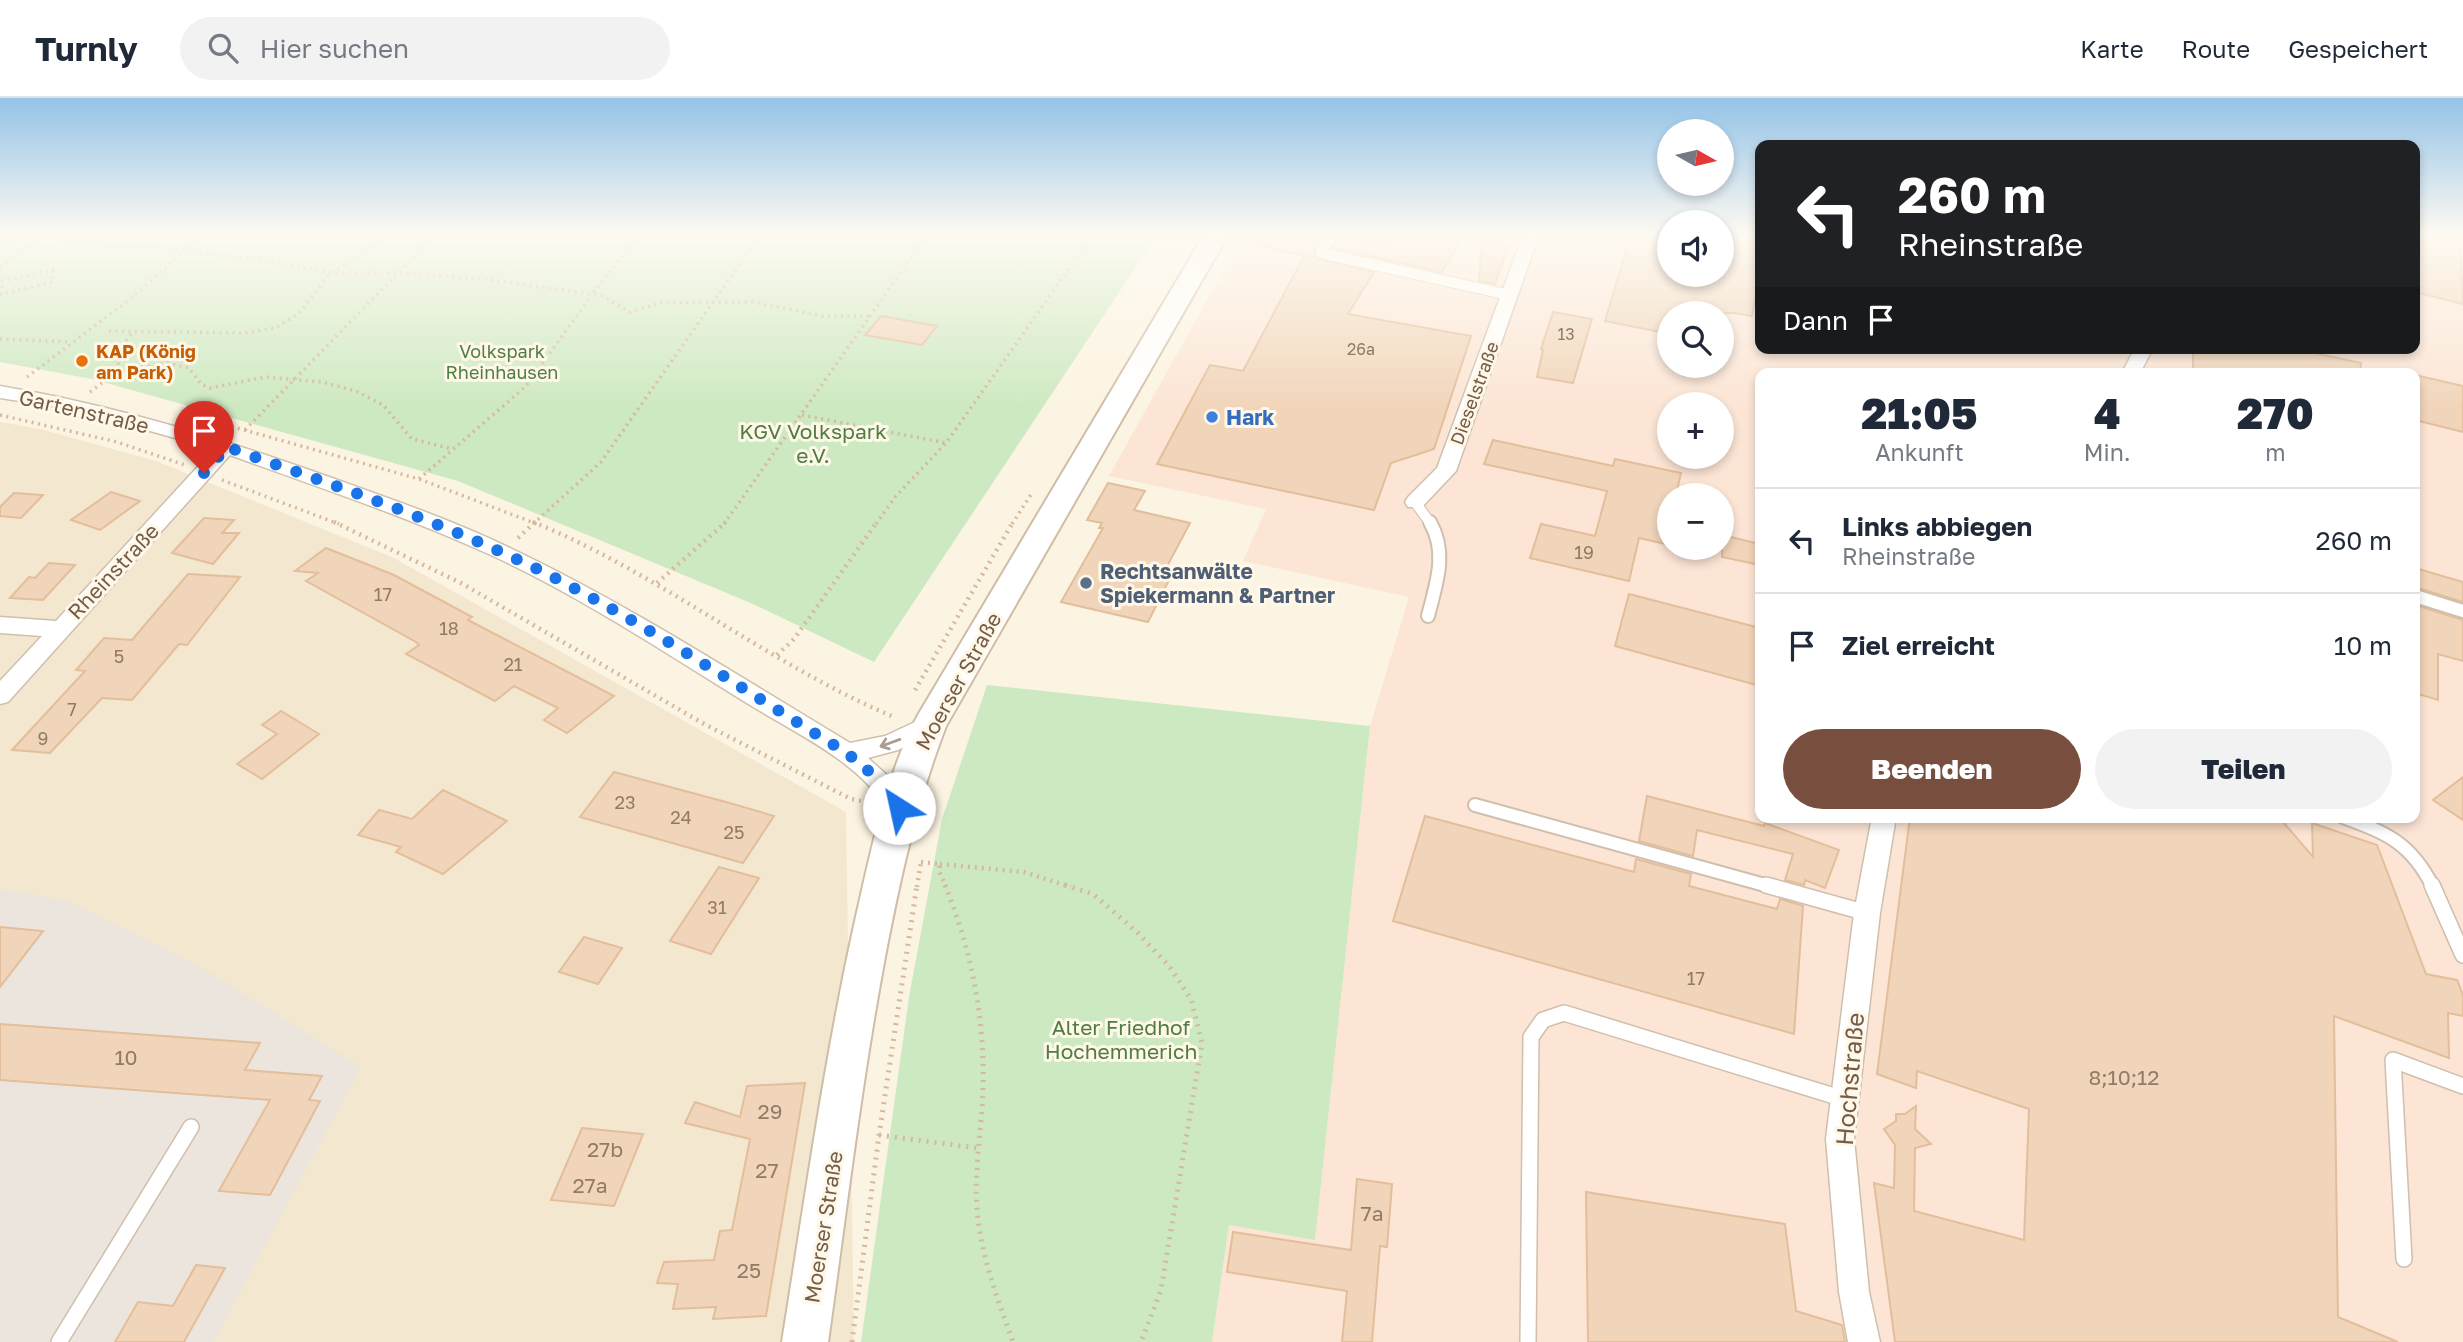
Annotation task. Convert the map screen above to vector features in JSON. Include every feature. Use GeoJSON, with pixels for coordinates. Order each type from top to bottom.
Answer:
{"type":"FeatureCollection","features":[{"type":"Feature","properties":{"kind":"main road","name":"Moerser Straße"},"geometry":{"type":"LineString","coordinates":[[804,1342],[885,806],[930,724],[1182,293]]}},
{"type":"Feature","properties":{"kind":"street","name":"Dieselstraße"},"geometry":{"type":"LineString","coordinates":[[1415,502],[1446,471],[1509,295]]}},
{"type":"Feature","properties":{"kind":"street","name":"Gartenstraße"},"geometry":{"type":"LineString","coordinates":[[0,392],[73,404],[227,447],[388,505],[501,552],[619,614],[847,753],[877,778],[885,806]]}},
{"type":"Feature","properties":{"kind":"street","name":"Rheinstraße"},"geometry":{"type":"LineString","coordinates":[[0,696],[227,447]]}},
{"type":"Feature","properties":{"kind":"street"},"geometry":{"type":"LineString","coordinates":[[0,625],[60,629]]}},
{"type":"Feature","properties":{"kind":"street"},"geometry":{"type":"LineString","coordinates":[[847,753],[881,747],[930,724]]}},
{"type":"Feature","properties":{"kind":"street","name":"Hochstraße"},"geometry":{"type":"LineString","coordinates":[[1864,1342],[1854,1292],[1840,1139],[1867,913],[1883,823]]}},
{"type":"Feature","properties":{"kind":"lane"},"geometry":{"type":"LineString","coordinates":[[1500,293],[1509,295]]}},
{"type":"Feature","properties":{"kind":"lane"},"geometry":{"type":"LineString","coordinates":[[1415,502],[1441,537],[1440,564],[1428,617]]}},
{"type":"Feature","properties":{"kind":"lane"},"geometry":{"type":"LineString","coordinates":[[2420,598],[2463,611]]}},
{"type":"Feature","properties":{"kind":"lane"},"geometry":{"type":"LineString","coordinates":[[1475,805],[1867,913]]}},
{"type":"Feature","properties":{"kind":"lane"},"geometry":{"type":"LineString","coordinates":[[2358,823],[2388,835],[2413,854],[2433,890],[2463,956]]}},
{"type":"Feature","properties":{"kind":"lane"},"geometry":{"type":"LineString","coordinates":[[1528,1342],[1531,1037],[1536,1023],[1548,1016],[1564,1013],[1844,1099]]}},
{"type":"Feature","properties":{"kind":"lane"},"geometry":{"type":"LineString","coordinates":[[2404,1259],[2393,1060],[2463,1086]]}},
{"type":"Feature","properties":{"kind":"lane"},"geometry":{"type":"LineString","coordinates":[[60,1342],[191,1127]]}},
{"type":"Feature","properties":{"kind":"path"},"geometry":{"type":"LineString","coordinates":[[43,365],[129,300],[134,293]]}},
{"type":"Feature","properties":{"kind":"path"},"geometry":{"type":"LineString","coordinates":[[109,331],[132,333],[206,330],[245,333],[275,328],[298,314],[314,293]]}},
{"type":"Feature","properties":{"kind":"path"},"geometry":{"type":"LineString","coordinates":[[227,447],[378,293]]}},
{"type":"Feature","properties":{"kind":"path"},"geometry":{"type":"LineString","coordinates":[[585,293],[602,296],[630,312],[661,303],[713,302],[762,303],[823,316],[872,316]]}},
{"type":"Feature","properties":{"kind":"path"},"geometry":{"type":"LineString","coordinates":[[501,552],[537,524],[601,462],[719,293]]}},
{"type":"Feature","properties":{"kind":"path"},"geometry":{"type":"LineString","coordinates":[[657,583],[716,534],[888,293]]}},
{"type":"Feature","properties":{"kind":"path"},"geometry":{"type":"LineString","coordinates":[[777,656],[794,639],[895,497],[946,443],[1052,293]]}},
{"type":"Feature","properties":{"kind":"path"},"geometry":{"type":"LineString","coordinates":[[419,479],[525,387],[592,294]]}},
{"type":"Feature","properties":{"kind":"path"},"geometry":{"type":"LineString","coordinates":[[90,329],[99,330]]}},
{"type":"Feature","properties":{"kind":"path"},"geometry":{"type":"LineString","coordinates":[[118,371],[116,358],[122,343],[132,333]]}},
{"type":"Feature","properties":{"kind":"path"},"geometry":{"type":"LineString","coordinates":[[0,338],[37,343],[71,342]]}},
{"type":"Feature","properties":{"kind":"path"},"geometry":{"type":"LineString","coordinates":[[73,404],[118,371],[167,363],[189,368],[201,384],[210,388],[265,377],[294,379],[356,391],[383,405],[412,439],[453,449]]}},
{"type":"Feature","properties":{"kind":"path"},"geometry":{"type":"LineString","coordinates":[[0,415],[47,424],[162,456],[354,530],[461,583],[706,725],[851,799],[885,806]]}},
{"type":"Feature","properties":{"kind":"path"},"geometry":{"type":"LineString","coordinates":[[802,415],[946,443]]}},
{"type":"Feature","properties":{"kind":"path"},"geometry":{"type":"LineString","coordinates":[[852,1342],[879,1135],[924,850]]}},
{"type":"Feature","properties":{"kind":"path"},"geometry":{"type":"LineString","coordinates":[[921,863],[1024,872],[1093,894],[1138,933],[1169,966],[1191,999],[1202,1043],[1161,1290],[1141,1342]]}},
{"type":"Feature","properties":{"kind":"path"},"geometry":{"type":"LineString","coordinates":[[940,864],[939,871],[958,914],[982,1028],[983,1089],[977,1148],[976,1207],[984,1262],[1013,1342]]}},
{"type":"Feature","properties":{"kind":"path"},"geometry":{"type":"LineString","coordinates":[[879,1135],[977,1148]]}},
{"type":"Feature","properties":{"kind":"shaded area"},"geometry":{"type":"Polygon","coordinates":[[[1211,293],[1755,293],[1755,354],[2420,354],[2420,293],[2463,293],[2463,1342],[1212,1342],[1229,1225],[1315,1239],[1370,726],[1409,597],[1243,561],[1266,509],[1109,476],[1211,293]]]}},
{"type":"Feature","properties":{"kind":"shaded area"},"geometry":{"type":"Polygon","coordinates":[[[0,422],[40,429],[156,461],[394,558],[846,812],[854,1342],[0,1342],[0,422]]]}},
{"type":"Feature","properties":{"kind":"shaded area"},"geometry":{"type":"Polygon","coordinates":[[[0,889],[68,901],[199,966],[361,1067],[213,1342],[0,1342],[0,889]]]}},
{"type":"Feature","properties":{"kind":"green space"},"geometry":{"type":"Polygon","coordinates":[[[0,293],[1119,293],[874,662],[753,604],[458,481],[92,379],[0,362],[0,293]]]}},
{"type":"Feature","properties":{"kind":"green space","name":"Alter Friedhof Hochemmerich"},"geometry":{"type":"Polygon","coordinates":[[[987,685],[1370,726],[1315,1240],[1229,1225],[1212,1342],[861,1342],[909,997],[942,819],[987,685]]]}},
{"type":"Feature","properties":{"kind":"building"},"geometry":{"type":"Polygon","coordinates":[[[1284,293],[1361,293],[1348,314],[1471,336],[1434,449],[1391,463],[1374,510],[1157,464],[1210,365],[1243,371],[1284,293]]]}},
{"type":"Feature","properties":{"kind":"building"},"geometry":{"type":"Polygon","coordinates":[[[1613,293],[1755,293],[1752,316],[1734,313],[1734,301],[1657,301],[1657,331],[1605,321],[1613,293]]]}},
{"type":"Feature","properties":{"kind":"building"},"geometry":{"type":"Polygon","coordinates":[[[2420,293],[2420,293],[2463,293],[2463,304],[2420,293]]]}},
{"type":"Feature","properties":{"kind":"building"},"geometry":{"type":"Polygon","coordinates":[[[1553,312],[1592,319],[1573,383],[1537,377],[1543,350],[1541,349],[1553,312]]]}},
{"type":"Feature","properties":{"kind":"building"},"geometry":{"type":"Polygon","coordinates":[[[881,316],[937,326],[922,345],[865,335],[881,316]]]}},
{"type":"Feature","properties":{"kind":"building"},"geometry":{"type":"Polygon","coordinates":[[[2193,354],[2320,354],[2361,363],[2360,368],[2193,368],[2193,354]]]}},
{"type":"Feature","properties":{"kind":"building"},"geometry":{"type":"Polygon","coordinates":[[[2420,376],[2463,386],[2463,432],[2420,421],[2420,376]]]}},
{"type":"Feature","properties":{"kind":"building"},"geometry":{"type":"Polygon","coordinates":[[[1493,440],[1613,466],[1615,459],[1681,473],[1679,483],[1657,483],[1657,542],[1639,538],[1629,581],[1530,558],[1541,524],[1595,536],[1607,491],[1484,464],[1493,440]]]}},
{"type":"Feature","properties":{"kind":"building"},"geometry":{"type":"Polygon","coordinates":[[[1108,483],[1145,491],[1134,510],[1190,523],[1162,576],[1170,578],[1148,622],[1061,602],[1103,528],[1099,528],[1102,523],[1087,520],[1108,483]]]}},
{"type":"Feature","properties":{"kind":"building"},"geometry":{"type":"Polygon","coordinates":[[[111,492],[140,501],[100,530],[71,520],[111,492]]]}},
{"type":"Feature","properties":{"kind":"building"},"geometry":{"type":"Polygon","coordinates":[[[14,493],[43,495],[21,518],[0,516],[0,507],[14,493]]]}},
{"type":"Feature","properties":{"kind":"building"},"geometry":{"type":"Polygon","coordinates":[[[204,518],[234,520],[222,533],[239,533],[213,564],[172,553],[204,518]]]}},
{"type":"Feature","properties":{"kind":"building"},"geometry":{"type":"Polygon","coordinates":[[[1734,538],[1755,543],[1755,564],[1734,560],[1734,538]]]}},
{"type":"Feature","properties":{"kind":"building"},"geometry":{"type":"Polygon","coordinates":[[[326,548],[394,575],[472,617],[468,620],[614,696],[567,733],[544,720],[558,708],[514,686],[495,701],[406,654],[419,645],[306,581],[318,573],[295,571],[326,548]]]}},
{"type":"Feature","properties":{"kind":"building"},"geometry":{"type":"Polygon","coordinates":[[[49,563],[75,565],[43,600],[10,598],[29,577],[35,578],[49,563]]]}},
{"type":"Feature","properties":{"kind":"building"},"geometry":{"type":"Polygon","coordinates":[[[2420,569],[2463,582],[2463,602],[2420,589],[2420,569]]]}},
{"type":"Feature","properties":{"kind":"building"},"geometry":{"type":"Polygon","coordinates":[[[188,574],[240,577],[187,645],[179,644],[132,700],[102,698],[50,753],[12,750],[85,671],[76,670],[104,638],[132,640],[188,574]]]}},
{"type":"Feature","properties":{"kind":"building"},"geometry":{"type":"Polygon","coordinates":[[[1629,594],[1755,627],[1755,685],[1615,646],[1629,594]]]}},
{"type":"Feature","properties":{"kind":"building"},"geometry":{"type":"Polygon","coordinates":[[[2420,607],[2463,620],[2463,661],[2438,654],[2438,700],[2420,695],[2420,607]]]}},
{"type":"Feature","properties":{"kind":"building"},"geometry":{"type":"Polygon","coordinates":[[[281,711],[319,734],[262,779],[237,764],[277,734],[262,725],[281,711]]]}},
{"type":"Feature","properties":{"kind":"building"},"geometry":{"type":"Polygon","coordinates":[[[614,772],[774,816],[743,863],[580,817],[614,772]]]}},
{"type":"Feature","properties":{"kind":"building"},"geometry":{"type":"Polygon","coordinates":[[[2463,777],[2463,820],[2433,800],[2463,777]]]}},
{"type":"Feature","properties":{"kind":"building"},"geometry":{"type":"Polygon","coordinates":[[[443,790],[507,821],[443,874],[396,852],[401,847],[358,835],[379,810],[412,819],[443,790]]]}},
{"type":"Feature","properties":{"kind":"building"},"geometry":{"type":"Polygon","coordinates":[[[1647,796],[1764,826],[1765,823],[1839,850],[1825,888],[1805,880],[1804,885],[1785,880],[1793,854],[1697,830],[1693,856],[1639,841],[1647,796]]]}},
{"type":"Feature","properties":{"kind":"building"},"geometry":{"type":"Polygon","coordinates":[[[1425,816],[1634,872],[1636,859],[1691,874],[1689,886],[1777,909],[1780,899],[1803,906],[1794,1034],[1393,921],[1425,816]]]}},
{"type":"Feature","properties":{"kind":"building"},"geometry":{"type":"Polygon","coordinates":[[[1909,823],[2284,823],[2313,857],[2312,823],[2377,845],[2426,974],[2457,980],[2463,995],[2463,1016],[2448,1013],[2449,1058],[2334,1016],[2338,1317],[2398,1342],[1895,1342],[1874,1183],[1894,1188],[1895,1145],[1884,1129],[1896,1121],[1896,1114],[1905,1114],[1916,1106],[1915,1129],[1931,1144],[1915,1148],[1914,1211],[2024,1240],[2029,1109],[1917,1071],[1916,1088],[1877,1074],[1909,823]]]}},
{"type":"Feature","properties":{"kind":"building"},"geometry":{"type":"Polygon","coordinates":[[[719,867],[759,878],[711,954],[670,941],[719,867]]]}},
{"type":"Feature","properties":{"kind":"building"},"geometry":{"type":"Polygon","coordinates":[[[0,927],[43,931],[0,987],[0,927]]]}},
{"type":"Feature","properties":{"kind":"building"},"geometry":{"type":"Polygon","coordinates":[[[584,937],[622,948],[598,984],[559,972],[584,937]]]}},
{"type":"Feature","properties":{"kind":"building"},"geometry":{"type":"Polygon","coordinates":[[[0,1024],[260,1043],[245,1070],[322,1076],[309,1100],[320,1101],[270,1195],[219,1191],[270,1100],[0,1080],[0,1024]]]}},
{"type":"Feature","properties":{"kind":"building"},"geometry":{"type":"Polygon","coordinates":[[[805,1083],[766,1316],[713,1319],[716,1307],[673,1309],[678,1284],[657,1283],[664,1262],[714,1260],[720,1231],[732,1230],[750,1139],[685,1123],[695,1102],[740,1117],[747,1086],[805,1083]]]}},
{"type":"Feature","properties":{"kind":"building"},"geometry":{"type":"Polygon","coordinates":[[[582,1128],[643,1134],[614,1206],[551,1200],[582,1128]]]}},
{"type":"Feature","properties":{"kind":"building"},"geometry":{"type":"Polygon","coordinates":[[[1357,1179],[1392,1184],[1387,1247],[1380,1246],[1372,1342],[1342,1342],[1347,1291],[1227,1272],[1233,1232],[1351,1250],[1357,1179]]]}},
{"type":"Feature","properties":{"kind":"building"},"geometry":{"type":"Polygon","coordinates":[[[1586,1192],[1785,1224],[1796,1311],[1842,1325],[1845,1342],[1588,1342],[1586,1192]]]}},
{"type":"Feature","properties":{"kind":"building"},"geometry":{"type":"Polygon","coordinates":[[[196,1265],[225,1268],[184,1342],[115,1342],[138,1302],[173,1306],[196,1265]]]}},
{"type":"Feature","properties":{"kind":"place","name":"KAP (König am Park)"},"geometry":{"type":"Point","coordinates":[82,361]}},
{"type":"Feature","properties":{"kind":"place","name":"Hark"},"geometry":{"type":"Point","coordinates":[1212,417]}},
{"type":"Feature","properties":{"kind":"place","name":"Rechtsanwälte Spiekermann & Partner"},"geometry":{"type":"Point","coordinates":[1086,583]}},
{"type":"Feature","properties":{"kind":"route"},"geometry":{"type":"LineString","coordinates":[[204,473],[227,447],[388,505],[501,552],[619,614],[847,753],[877,778],[890,792],[899,808]]}},
{"type":"Feature","properties":{"kind":"park label","name":"Volkspark Rheinhausen"},"geometry":{"type":"Point","coordinates":[502,361]}},
{"type":"Feature","properties":{"kind":"park label","name":"KGV Volkspark e.V."},"geometry":{"type":"Point","coordinates":[813,443]}}]}
